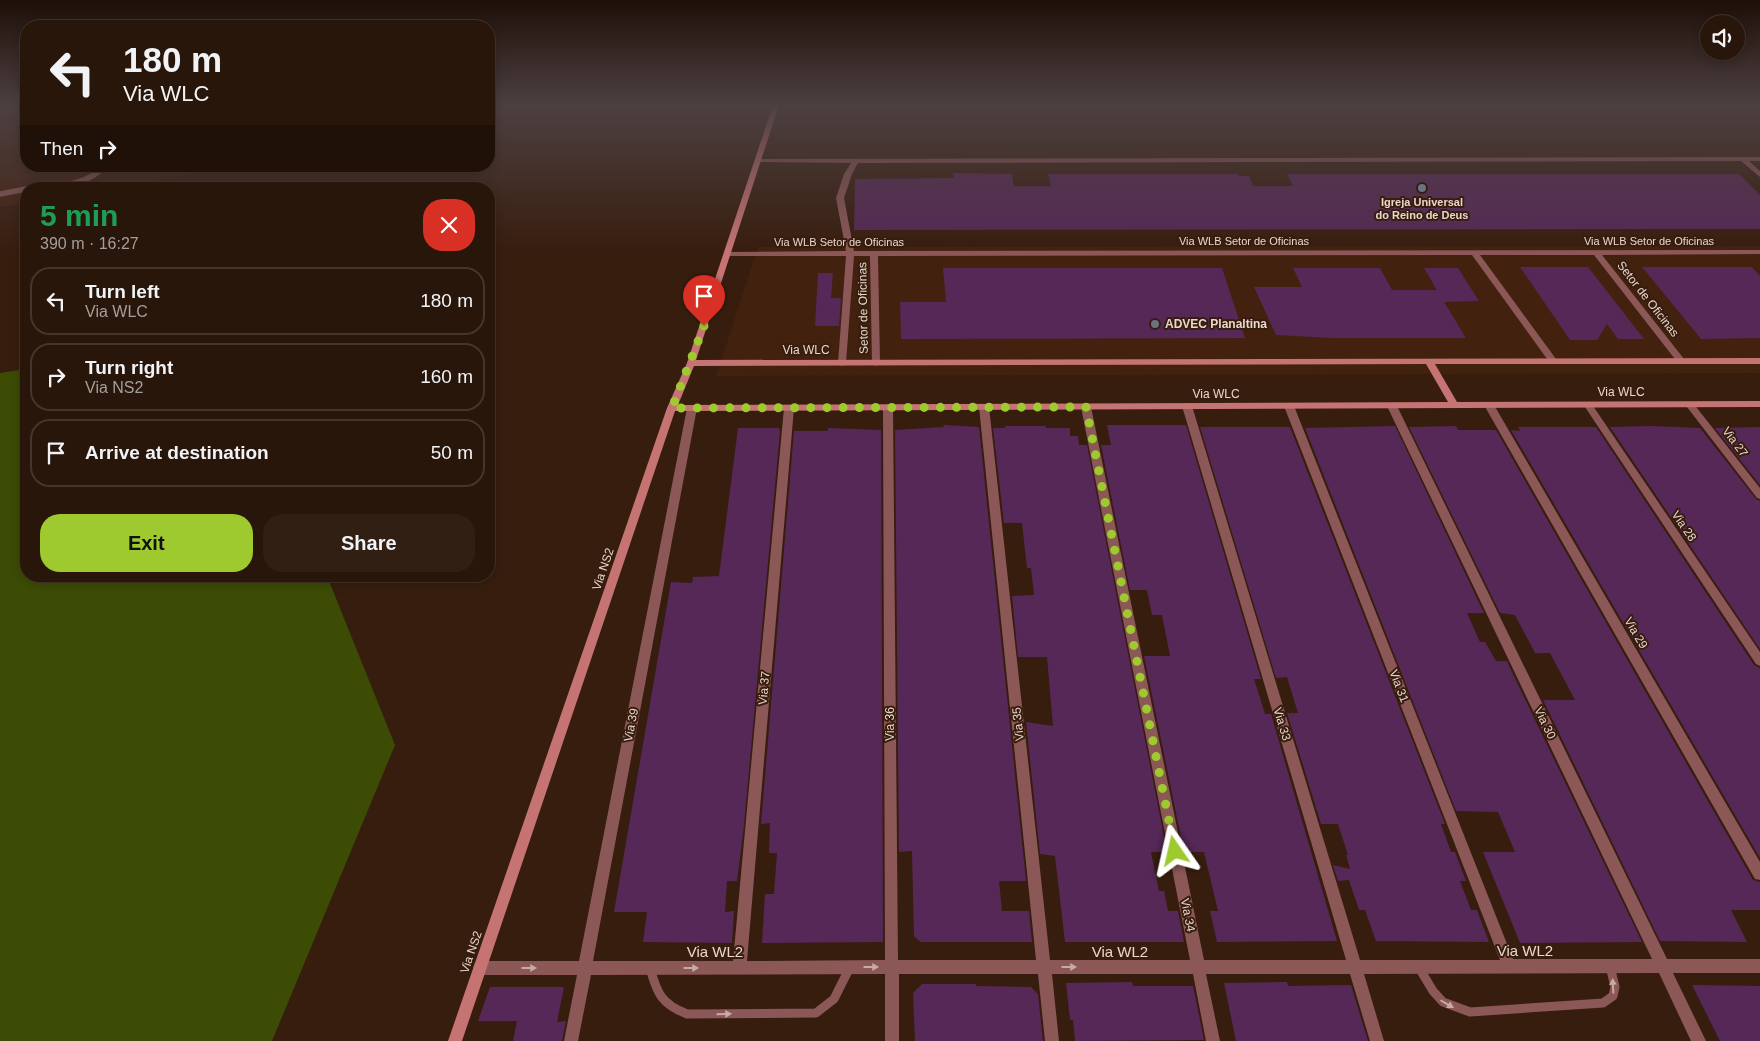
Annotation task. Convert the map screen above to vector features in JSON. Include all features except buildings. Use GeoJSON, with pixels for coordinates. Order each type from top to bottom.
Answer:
{"type":"FeatureCollection","features":[{"type":"Feature","properties":{"kind":"street","name":"Via NS2"},"geometry":{"type":"LineString","coordinates":[[455,1041],[672,408],[691,363],[760,154]]}},
{"type":"Feature","properties":{"kind":"street"},"geometry":{"type":"LineString","coordinates":[[1743,159],[1760,175]]}},
{"type":"Feature","properties":{"kind":"street"},"geometry":{"type":"LineString","coordinates":[[758,161],[1760,159]]}},
{"type":"Feature","properties":{"kind":"street"},"geometry":{"type":"LineString","coordinates":[[842,363],[850,253],[840,198],[848,174],[856,161]]}},
{"type":"Feature","properties":{"kind":"street"},"geometry":{"type":"LineString","coordinates":[[1474,252],[1554,361]]}},
{"type":"Feature","properties":{"kind":"street","name":"Setor de Oficinas"},"geometry":{"type":"LineString","coordinates":[[1596,252],[1681,361]]}},
{"type":"Feature","properties":{"kind":"street","name":"Via WLB Setor de Oficinas"},"geometry":{"type":"LineString","coordinates":[[728,254],[1760,252]]}},
{"type":"Feature","properties":{"kind":"street","name":"Setor de Oficinas"},"geometry":{"type":"LineString","coordinates":[[874,253],[876,363]]}},
{"type":"Feature","properties":{"kind":"street","name":"Via WLC"},"geometry":{"type":"LineString","coordinates":[[691,363],[1760,361]]}},
{"type":"Feature","properties":{"kind":"street"},"geometry":{"type":"LineString","coordinates":[[1429,362],[1454,405]]}},
{"type":"Feature","properties":{"kind":"street","name":"Via 27"},"geometry":{"type":"LineString","coordinates":[[1690,404],[1760,495]]}},
{"type":"Feature","properties":{"kind":"street","name":"Via WLC"},"geometry":{"type":"LineString","coordinates":[[672,408],[1760,404]]}},
{"type":"Feature","properties":{"kind":"street","name":"Via 29"},"geometry":{"type":"LineString","coordinates":[[1488,405],[1760,874]]}},
{"type":"Feature","properties":{"kind":"street","name":"Via 28"},"geometry":{"type":"LineString","coordinates":[[1588,405],[1760,661]]}},
{"type":"Feature","properties":{"kind":"street","name":"Via 33"},"geometry":{"type":"LineString","coordinates":[[1187,406],[1377,1041]]}},
{"type":"Feature","properties":{"kind":"street","name":"Via 31"},"geometry":{"type":"LineString","coordinates":[[1289,406],[1509,966]]}},
{"type":"Feature","properties":{"kind":"street","name":"Via 30"},"geometry":{"type":"LineString","coordinates":[[1392,406],[1698,1041]]}},
{"type":"Feature","properties":{"kind":"street","name":"Via 36"},"geometry":{"type":"LineString","coordinates":[[888,407],[892,1041]]}},
{"type":"Feature","properties":{"kind":"street","name":"Via 35"},"geometry":{"type":"LineString","coordinates":[[984,407],[1052,1041]]}},
{"type":"Feature","properties":{"kind":"street","name":"Via 34"},"geometry":{"type":"LineString","coordinates":[[1086,407],[1213,1041]]}},
{"type":"Feature","properties":{"kind":"street","name":"Via 39"},"geometry":{"type":"LineString","coordinates":[[571,1041],[692,408]]}},
{"type":"Feature","properties":{"kind":"street","name":"Via 37"},"geometry":{"type":"LineString","coordinates":[[739,968],[789,408]]}},
{"type":"Feature","properties":{"kind":"street","name":"Via WL2"},"geometry":{"type":"LineString","coordinates":[[480,968],[1760,966]]}},
{"type":"Feature","properties":{"kind":"lane"},"geometry":{"type":"LineString","coordinates":[[69,182],[86,179],[97,175],[99,172]]}},
{"type":"Feature","properties":{"kind":"lane"},"geometry":{"type":"LineString","coordinates":[[0,194],[20,190]]}},
{"type":"Feature","properties":{"kind":"lane"},"geometry":{"type":"LineString","coordinates":[[1418,966],[1437,998],[1449,1007],[1470,1012],[1603,1002],[1614,996],[1615,988],[1610,966]]}},
{"type":"Feature","properties":{"kind":"lane"},"geometry":{"type":"LineString","coordinates":[[650,968],[658,994],[674,1009],[687,1014],[816,1013],[827,1007],[839,994],[850,967]]}},
{"type":"Feature","properties":{"kind":"shaded area"},"geometry":{"type":"Polygon","coordinates":[[[0,154],[20,154],[20,172],[206,172],[148,182],[20,182],[20,204],[0,207],[0,154]]]}},
{"type":"Feature","properties":{"kind":"shaded area"},"geometry":{"type":"Polygon","coordinates":[[[1760,246],[1760,373],[716,376],[758,247],[1760,246]]]}},
{"type":"Feature","properties":{"kind":"green space"},"geometry":{"type":"Polygon","coordinates":[[[20,370],[20,582],[329,582],[395,745],[272,1041],[0,1041],[0,373],[20,370]]]}},
{"type":"Feature","properties":{"kind":"place","name":"Igreja Universal do Reino de Deus"},"geometry":{"type":"Point","coordinates":[1422,188]}},
{"type":"Feature","properties":{"kind":"place","name":"ADVEC Planaltina"},"geometry":{"type":"Point","coordinates":[1155,324]}},
{"type":"Feature","properties":{"kind":"route"},"geometry":{"type":"LineString","coordinates":[[704,326],[672,408],[1086,407],[1175,851]]}}]}
